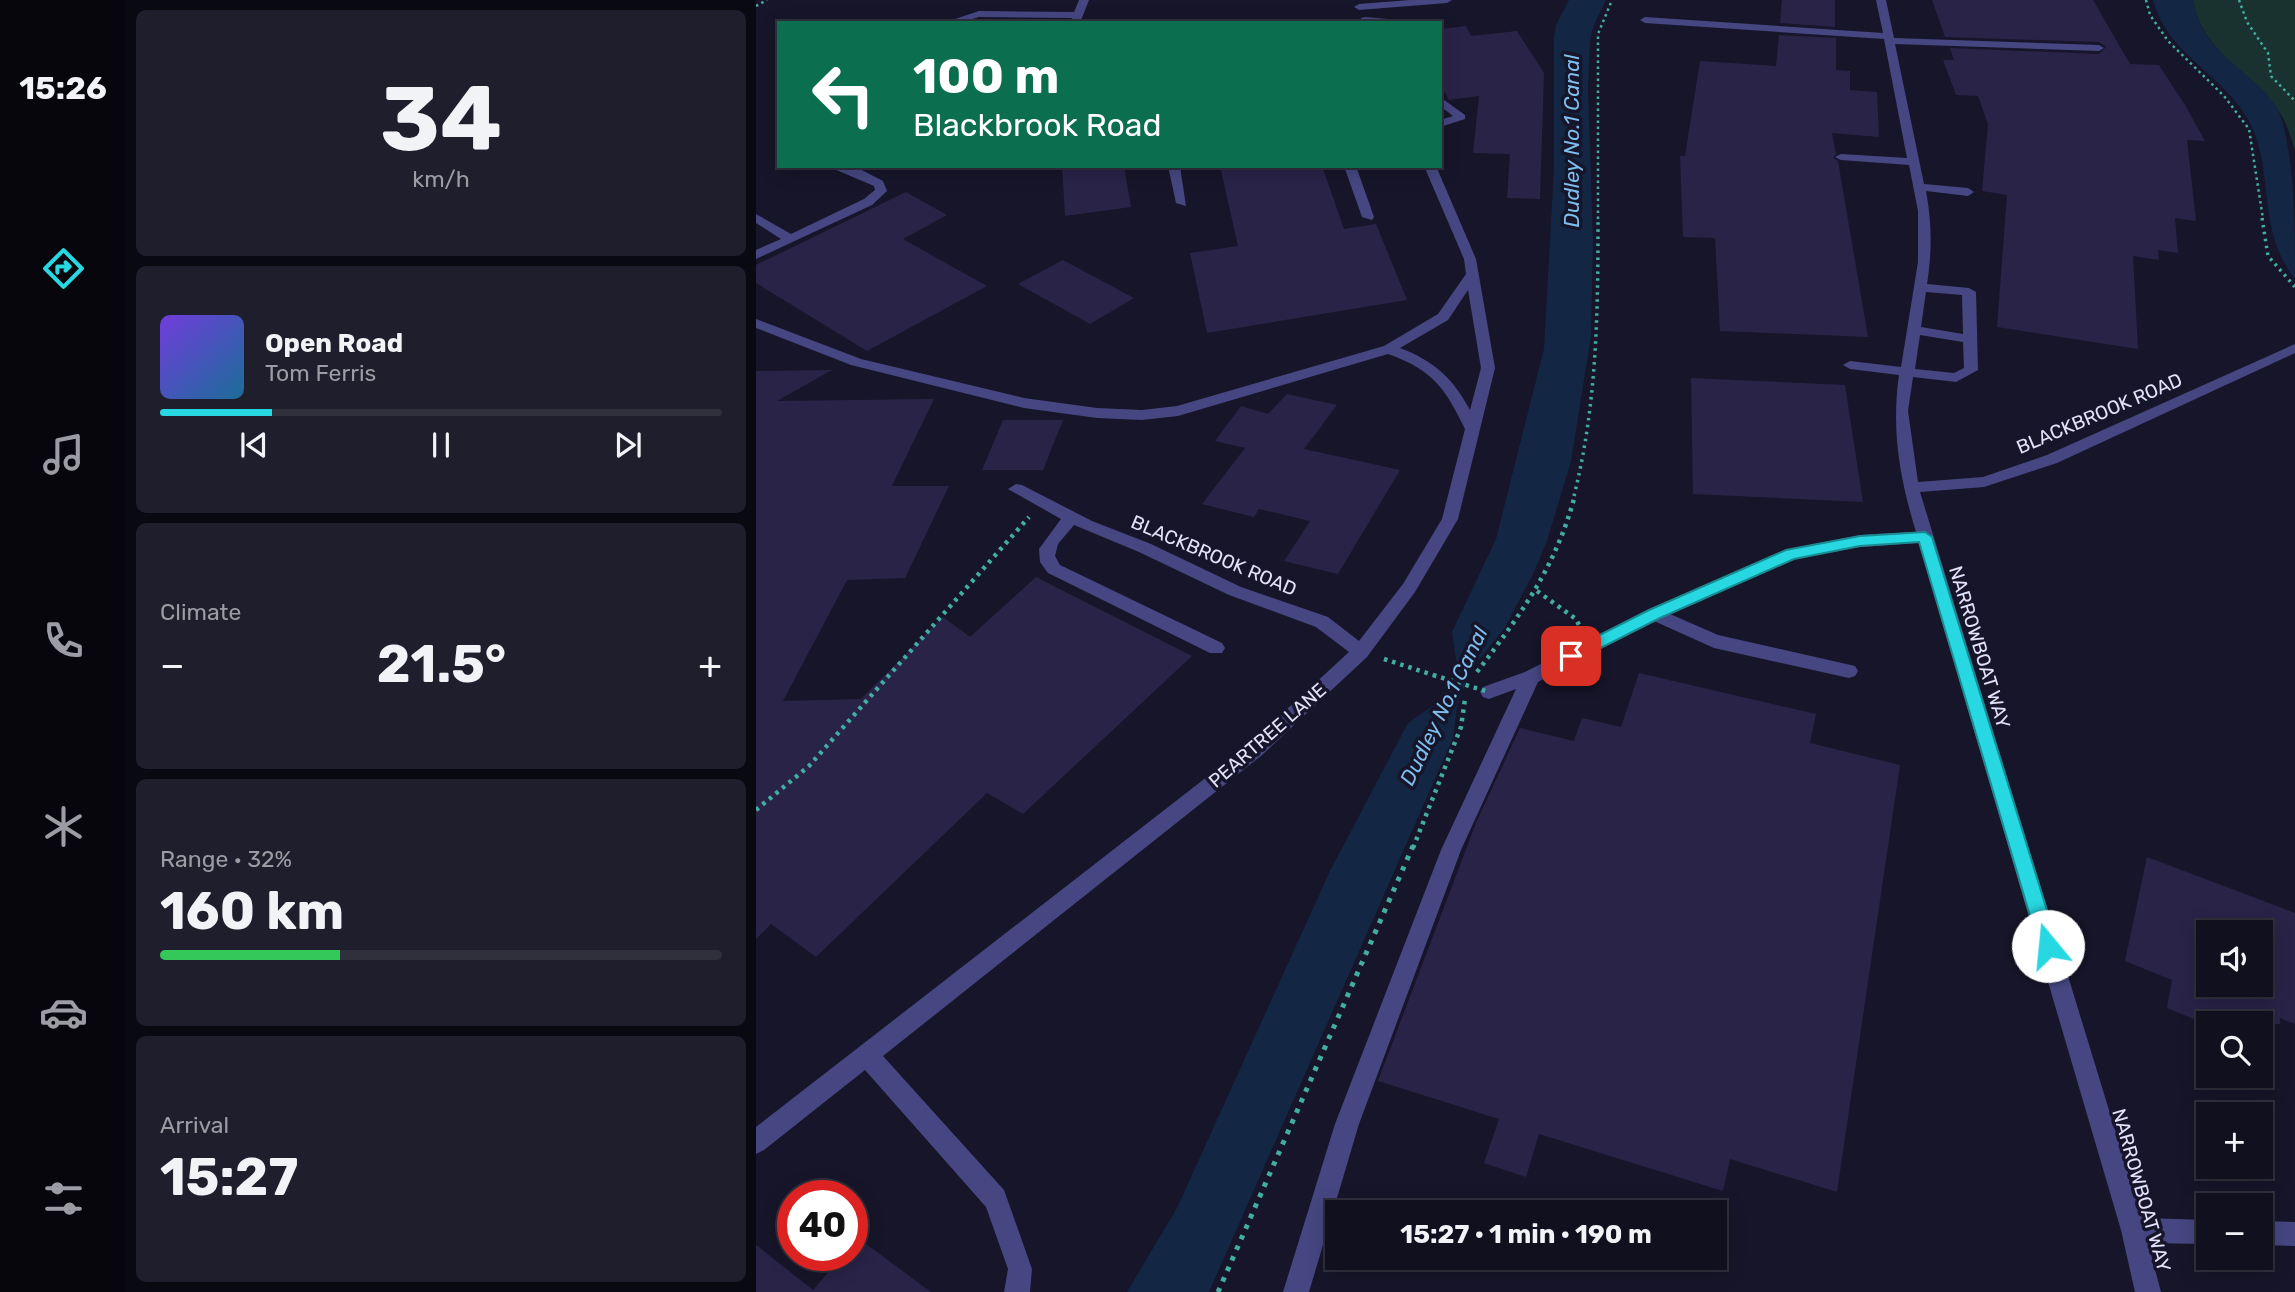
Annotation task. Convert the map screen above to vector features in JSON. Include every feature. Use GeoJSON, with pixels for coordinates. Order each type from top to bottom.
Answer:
{"type":"FeatureCollection","features":[{"type":"Feature","properties":{"kind":"street"},"geometry":{"type":"LineString","coordinates":[[954,21],[979,13],[1076,19],[1084,0]]}},
{"type":"Feature","properties":{"kind":"street"},"geometry":{"type":"LineString","coordinates":[[1365,21],[1358,3],[1447,0]]}},
{"type":"Feature","properties":{"kind":"street","name":"NARROWBOAT WAY"},"geometry":{"type":"LineString","coordinates":[[1881,0],[1924,224],[1920,287],[1901,411],[1911,488],[2133,1230],[2148,1292]]}},
{"type":"Feature","properties":{"kind":"street"},"geometry":{"type":"LineString","coordinates":[[1645,20],[1889,38],[2099,48]]}},
{"type":"Feature","properties":{"kind":"street"},"geometry":{"type":"LineString","coordinates":[[1442,102],[1461,117],[1442,123]]}},
{"type":"Feature","properties":{"kind":"street"},"geometry":{"type":"LineString","coordinates":[[1841,157],[1914,162]]}},
{"type":"Feature","properties":{"kind":"street"},"geometry":{"type":"LineString","coordinates":[[756,256],[868,202],[881,191],[879,184],[838,168]]}},
{"type":"Feature","properties":{"kind":"street"},"geometry":{"type":"LineString","coordinates":[[1174,168],[1182,203]]}},
{"type":"Feature","properties":{"kind":"street"},"geometry":{"type":"LineString","coordinates":[[1351,168],[1368,217]]}},
{"type":"Feature","properties":{"kind":"street","name":"PEARTREE LANE"},"geometry":{"type":"LineString","coordinates":[[756,1142],[1255,750],[1361,652],[1409,588],[1450,519],[1488,368],[1471,259],[1431,168]]}},
{"type":"Feature","properties":{"kind":"street"},"geometry":{"type":"LineString","coordinates":[[1919,187],[1968,192]]}},
{"type":"Feature","properties":{"kind":"street"},"geometry":{"type":"LineString","coordinates":[[756,218],[790,240]]}},
{"type":"Feature","properties":{"kind":"street"},"geometry":{"type":"LineString","coordinates":[[756,323],[856,362],[1024,403],[1097,413],[1142,415],[1178,411],[1389,349],[1443,317],[1472,275]]}},
{"type":"Feature","properties":{"kind":"street"},"geometry":{"type":"LineString","coordinates":[[1850,365],[1956,378],[1971,370],[1969,292],[1920,287]]}},
{"type":"Feature","properties":{"kind":"street"},"geometry":{"type":"LineString","coordinates":[[1914,330],[1970,339]]}},
{"type":"Feature","properties":{"kind":"street","name":"BLACKBROOK ROAD"},"geometry":{"type":"LineString","coordinates":[[1911,488],[1984,482],[2052,459],[2295,348]]}},
{"type":"Feature","properties":{"kind":"street"},"geometry":{"type":"LineString","coordinates":[[1389,349],[1433,366],[1453,391],[1474,432]]}},
{"type":"Feature","properties":{"kind":"street","name":"BLACKBROOK ROAD"},"geometry":{"type":"LineString","coordinates":[[1016,489],[1235,592],[1322,622],[1361,652]]}},
{"type":"Feature","properties":{"kind":"street"},"geometry":{"type":"LineString","coordinates":[[1072,517],[1054,537],[1045,553],[1047,562],[1054,569],[1216,649]]}},
{"type":"Feature","properties":{"kind":"street"},"geometry":{"type":"LineString","coordinates":[[1489,692],[1531,677],[1654,614],[1791,554],[1860,541],[1925,537]]}},
{"type":"Feature","properties":{"kind":"street"},"geometry":{"type":"LineString","coordinates":[[1654,614],[1714,641],[1849,671]]}},
{"type":"Feature","properties":{"kind":"street"},"geometry":{"type":"LineString","coordinates":[[1296,1292],[1347,1124],[1441,876],[1531,677]]}},
{"type":"Feature","properties":{"kind":"street"},"geometry":{"type":"LineString","coordinates":[[867,1055],[995,1199],[1020,1269],[1017,1292]]}},
{"type":"Feature","properties":{"kind":"street"},"geometry":{"type":"LineString","coordinates":[[2133,1230],[2196,1232]]}},
{"type":"Feature","properties":{"kind":"street"},"geometry":{"type":"LineString","coordinates":[[2273,1233],[2295,1234]]}},
{"type":"Feature","properties":{"kind":"path"},"geometry":{"type":"LineString","coordinates":[[756,6],[766,0]]}},
{"type":"Feature","properties":{"kind":"path"},"geometry":{"type":"LineString","coordinates":[[1218,1292],[1434,799],[1461,727],[1466,693],[1478,671],[1517,622],[1537,591],[1563,539],[1595,386],[1599,238],[1598,34],[1612,0]]}},
{"type":"Feature","properties":{"kind":"path"},"geometry":{"type":"LineString","coordinates":[[2146,0],[2150,16],[2168,41],[2224,96],[2249,129],[2268,256],[2295,287]]}},
{"type":"Feature","properties":{"kind":"path"},"geometry":{"type":"LineString","coordinates":[[2239,0],[2247,22],[2268,53],[2271,76],[2295,101]]}},
{"type":"Feature","properties":{"kind":"path"},"geometry":{"type":"LineString","coordinates":[[756,810],[809,766],[940,621],[1024,520],[1040,510],[1055,509]]}},
{"type":"Feature","properties":{"kind":"path"},"geometry":{"type":"LineString","coordinates":[[1537,591],[1576,619],[1592,646]]}},
{"type":"Feature","properties":{"kind":"path"},"geometry":{"type":"LineString","coordinates":[[1361,652],[1489,692]]}},
{"type":"Feature","properties":{"kind":"green space"},"geometry":{"type":"Polygon","coordinates":[[[2193,0],[2295,0],[2295,152],[2280,112],[2215,46],[2205,33],[2193,0]]]}},
{"type":"Feature","properties":{"kind":"water","name":"Dudley No.1 Canal"},"geometry":{"type":"Polygon","coordinates":[[[1569,0],[1606,0],[1593,27],[1590,42],[1588,89],[1593,241],[1591,336],[1571,461],[1547,541],[1504,629],[1472,668],[1457,706],[1453,738],[1209,1292],[1127,1292],[1177,1208],[1330,871],[1408,723],[1444,698],[1457,666],[1452,632],[1496,539],[1544,349],[1554,168],[1554,37],[1556,25],[1569,0]]]}},
{"type":"Feature","properties":{"kind":"water"},"geometry":{"type":"Polygon","coordinates":[[[2153,0],[2193,0],[2206,35],[2229,60],[2255,82],[2278,109],[2291,168],[2295,279],[2282,259],[2274,239],[2261,155],[2246,116],[2222,87],[2181,48],[2160,18],[2153,0]]]}},
{"type":"Feature","properties":{"kind":"building"},"geometry":{"type":"Polygon","coordinates":[[[1782,0],[1835,0],[1835,27],[1780,23],[1782,0]]]}},
{"type":"Feature","properties":{"kind":"building"},"geometry":{"type":"Polygon","coordinates":[[[1932,0],[2093,0],[2130,64],[2159,65],[2185,105],[2205,141],[2187,140],[2196,221],[2175,218],[2178,253],[2158,250],[2159,260],[2133,256],[2138,349],[1997,327],[2007,195],[1982,191],[1988,124],[1978,96],[1956,95],[1943,60],[1954,60],[1950,48],[2099,54],[2106,47],[2099,42],[1945,37],[1932,0]]]}},
{"type":"Feature","properties":{"kind":"building"},"geometry":{"type":"Polygon","coordinates":[[[1466,26],[1471,36],[1517,31],[1544,73],[1540,199],[1507,198],[1510,154],[1473,153],[1479,96],[1449,100],[1442,88],[1442,29],[1466,26]]]}},
{"type":"Feature","properties":{"kind":"building"},"geometry":{"type":"Polygon","coordinates":[[[1779,35],[1836,38],[1836,70],[1850,71],[1850,90],[1877,92],[1879,137],[1832,133],[1836,154],[1833,158],[1838,161],[1868,337],[1720,331],[1715,238],[1683,237],[1680,156],[1685,156],[1700,61],[1776,66],[1779,35]]]}},
{"type":"Feature","properties":{"kind":"building"},"geometry":{"type":"Polygon","coordinates":[[[1062,168],[1124,168],[1131,207],[1065,216],[1062,168]]]}},
{"type":"Feature","properties":{"kind":"building"},"geometry":{"type":"Polygon","coordinates":[[[1220,168],[1323,168],[1344,229],[1376,224],[1407,300],[1207,333],[1190,253],[1238,246],[1220,168]]]}},
{"type":"Feature","properties":{"kind":"building"},"geometry":{"type":"Polygon","coordinates":[[[906,192],[947,215],[903,239],[987,286],[867,351],[756,283],[756,265],[906,192]]]}},
{"type":"Feature","properties":{"kind":"building"},"geometry":{"type":"Polygon","coordinates":[[[1063,260],[1134,298],[1090,324],[1018,284],[1063,260]]]}},
{"type":"Feature","properties":{"kind":"building"},"geometry":{"type":"Polygon","coordinates":[[[832,370],[777,401],[934,399],[892,486],[949,486],[905,578],[847,580],[783,701],[861,699],[943,617],[970,637],[1036,577],[1192,656],[1023,814],[987,793],[816,957],[771,924],[756,939],[756,371],[832,370]]]}},
{"type":"Feature","properties":{"kind":"building"},"geometry":{"type":"Polygon","coordinates":[[[1691,378],[1845,385],[1863,502],[1693,494],[1691,378]]]}},
{"type":"Feature","properties":{"kind":"building"},"geometry":{"type":"Polygon","coordinates":[[[1287,394],[1337,405],[1304,449],[1400,470],[1338,574],[1284,561],[1310,521],[1259,509],[1254,517],[1202,504],[1245,448],[1215,441],[1241,406],[1268,414],[1287,394]]]}},
{"type":"Feature","properties":{"kind":"building"},"geometry":{"type":"Polygon","coordinates":[[[1003,420],[1063,420],[1043,470],[982,470],[1003,420]]]}},
{"type":"Feature","properties":{"kind":"building"},"geometry":{"type":"Polygon","coordinates":[[[1639,673],[1816,714],[1810,743],[1900,765],[1837,1192],[1730,1159],[1723,1191],[1539,1134],[1526,1177],[1484,1163],[1499,1119],[1378,1081],[1476,823],[1520,728],[1574,741],[1582,718],[1621,727],[1639,673]]]}},
{"type":"Feature","properties":{"kind":"building"},"geometry":{"type":"Polygon","coordinates":[[[2147,857],[2295,913],[2295,1024],[2280,1018],[2280,1024],[2273,1024],[2273,1011],[2196,1011],[2196,1020],[2167,1008],[2172,980],[2125,961],[2147,857]]]}},
{"type":"Feature","properties":{"kind":"building"},"geometry":{"type":"Polygon","coordinates":[[[756,1245],[777,1262],[777,1271],[789,1271],[813,1290],[829,1271],[868,1271],[868,1245],[931,1292],[756,1292],[756,1245]]]}},
{"type":"Feature","properties":{"kind":"route"},"geometry":{"type":"LineString","coordinates":[[1571,656],[1654,614],[1791,554],[1860,541],[1925,537],[2048,946]]}}]}
